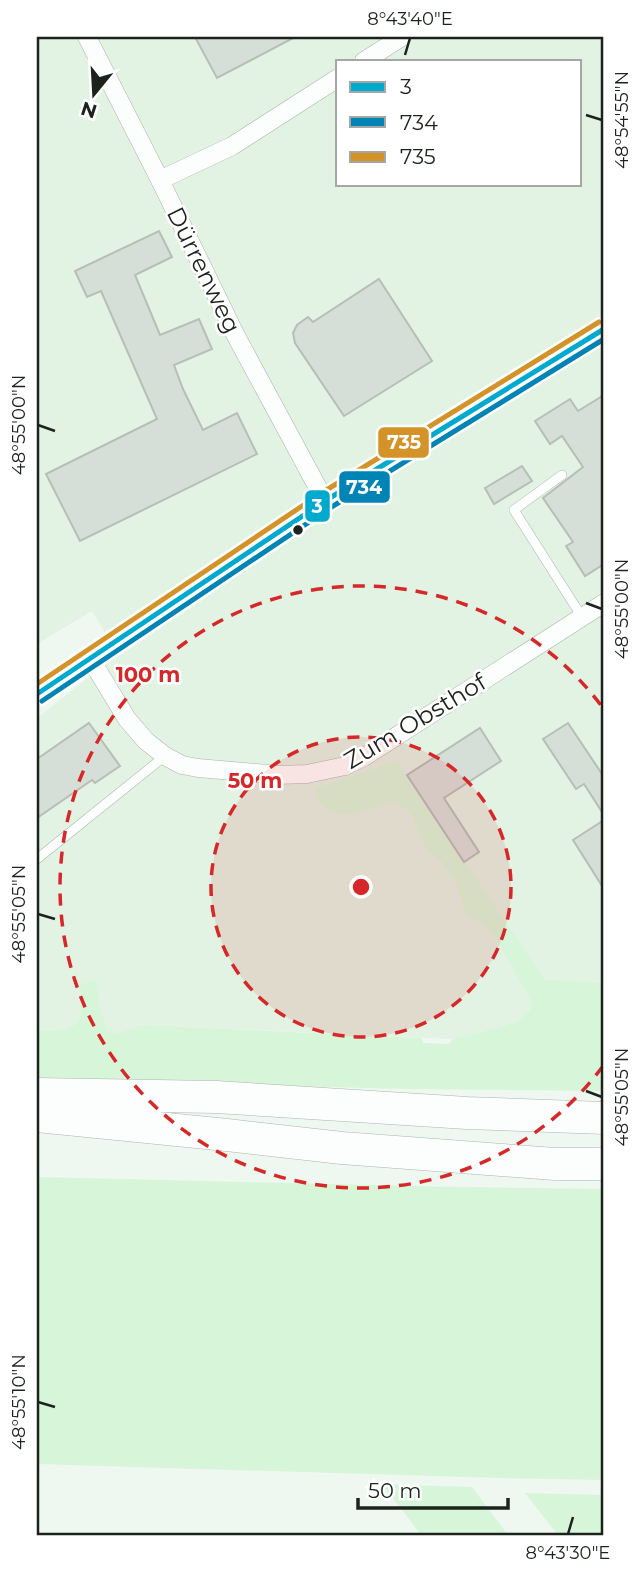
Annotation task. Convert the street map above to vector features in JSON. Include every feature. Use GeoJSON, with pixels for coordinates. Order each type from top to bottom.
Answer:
{"type":"FeatureCollection","features":[{"type":"Feature","properties":{"kind":"highway"},"geometry":{"type":"LineString","coordinates":[[37,1094],[216,1097],[467,1113],[604,1118]]}},
{"type":"Feature","properties":{"kind":"highway"},"geometry":{"type":"LineString","coordinates":[[37,1116],[342,1148],[555,1164],[604,1164]]}},
{"type":"Feature","properties":{"kind":"street","name":"Dürrenweg"},"geometry":{"type":"LineString","coordinates":[[87,37],[236,336],[325,501]]}},
{"type":"Feature","properties":{"kind":"street"},"geometry":{"type":"LineString","coordinates":[[365,60],[402,37]]}},
{"type":"Feature","properties":{"kind":"street"},"geometry":{"type":"LineString","coordinates":[[160,180],[232,146],[336,79]]}},
{"type":"Feature","properties":{"kind":"street"},"geometry":{"type":"LineString","coordinates":[[39,688],[325,501],[604,329]]}},
{"type":"Feature","properties":{"kind":"street","name":"Zum Obsthof"},"geometry":{"type":"LineString","coordinates":[[90,657],[127,719],[146,741],[165,756],[182,765],[198,768],[278,775],[307,774],[345,766],[364,757],[604,603]]}},
{"type":"Feature","properties":{"kind":"lane"},"geometry":{"type":"LineString","coordinates":[[562,475],[514,510],[582,617]]}},
{"type":"Feature","properties":{"kind":"lane"},"geometry":{"type":"LineString","coordinates":[[37,859],[165,756]]}},
{"type":"Feature","properties":{"kind":"shaded area"},"geometry":{"type":"Polygon","coordinates":[[[37,37],[604,37],[604,983],[544,979],[531,1001],[530,1010],[518,1021],[453,1039],[144,1025],[117,1033],[107,1030],[96,980],[80,984],[82,1010],[80,1021],[73,1027],[57,1031],[37,1030],[37,718],[118,654],[92,611],[37,644],[37,37]]]}},
{"type":"Feature","properties":{"kind":"green space"},"geometry":{"type":"Polygon","coordinates":[[[397,761],[544,979],[604,983],[604,1091],[405,1089],[37,1079],[37,1030],[62,1030],[76,1024],[81,1009],[79,984],[96,980],[107,1030],[117,1033],[144,1025],[422,1038],[423,1043],[448,1044],[453,1039],[518,1021],[530,1010],[531,1001],[495,936],[483,924],[465,914],[451,875],[427,848],[407,811],[391,801],[357,813],[340,814],[325,807],[317,799],[316,788],[397,761]]]}},
{"type":"Feature","properties":{"kind":"green space"},"geometry":{"type":"Polygon","coordinates":[[[37,1177],[604,1189],[604,1480],[37,1464],[37,1177]]]}},
{"type":"Feature","properties":{"kind":"green space"},"geometry":{"type":"Polygon","coordinates":[[[380,1484],[472,1487],[508,1535],[421,1535],[380,1484]]]}},
{"type":"Feature","properties":{"kind":"green space"},"geometry":{"type":"Polygon","coordinates":[[[525,1493],[604,1495],[604,1535],[558,1535],[525,1493]]]}},
{"type":"Feature","properties":{"kind":"building"},"geometry":{"type":"Polygon","coordinates":[[[195,37],[295,37],[217,78],[195,37]]]}},
{"type":"Feature","properties":{"kind":"building"},"geometry":{"type":"Polygon","coordinates":[[[159,231],[172,257],[135,275],[160,335],[199,319],[212,349],[174,365],[183,389],[203,430],[237,413],[257,454],[80,541],[46,474],[157,419],[101,291],[87,297],[75,271],[159,231]]]}},
{"type":"Feature","properties":{"kind":"building"},"geometry":{"type":"Polygon","coordinates":[[[379,279],[432,361],[344,416],[295,343],[293,333],[297,325],[308,317],[313,322],[379,279]]]}},
{"type":"Feature","properties":{"kind":"building"},"geometry":{"type":"Polygon","coordinates":[[[604,395],[604,564],[585,576],[566,546],[573,542],[543,498],[583,467],[562,436],[550,444],[535,421],[570,399],[578,411],[604,395]]]}},
{"type":"Feature","properties":{"kind":"building"},"geometry":{"type":"Polygon","coordinates":[[[522,466],[532,481],[494,504],[485,488],[522,466]]]}},
{"type":"Feature","properties":{"kind":"building"},"geometry":{"type":"Polygon","coordinates":[[[89,723],[120,766],[95,783],[92,780],[37,818],[37,759],[89,723]]]}},
{"type":"Feature","properties":{"kind":"building"},"geometry":{"type":"Polygon","coordinates":[[[568,723],[604,777],[604,815],[584,784],[576,789],[543,739],[568,723]]]}},
{"type":"Feature","properties":{"kind":"building"},"geometry":{"type":"Polygon","coordinates":[[[480,728],[501,761],[444,798],[479,852],[464,862],[407,775],[480,728]]]}},
{"type":"Feature","properties":{"kind":"building"},"geometry":{"type":"Polygon","coordinates":[[[604,820],[604,889],[573,840],[604,820]]]}},
{"type":"Feature","properties":{"kind":"transit line","name":"735"},"geometry":{"type":"LineString","coordinates":[[37,684],[320,494],[599,322]]}},
{"type":"Feature","properties":{"kind":"transit line","name":"3"},"geometry":{"type":"LineString","coordinates":[[37,694],[325,501],[604,329]]}},
{"type":"Feature","properties":{"kind":"transit line","name":"734"},"geometry":{"type":"LineString","coordinates":[[42,701],[330,508],[604,339]]}}]}
